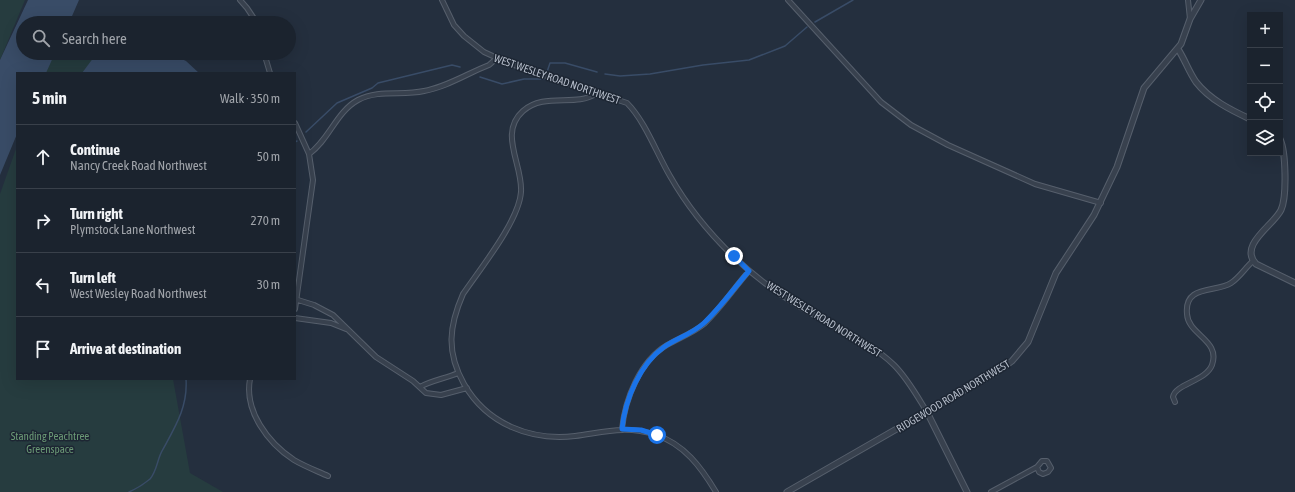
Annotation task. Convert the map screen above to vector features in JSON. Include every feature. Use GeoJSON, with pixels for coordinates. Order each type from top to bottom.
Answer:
{"type":"FeatureCollection","features":[{"type":"Feature","properties":{"kind":"street"},"geometry":{"type":"LineString","coordinates":[[240,0],[252,16]]}},
{"type":"Feature","properties":{"kind":"street","name":"WEST WESLEY ROAD NORTHWEST"},"geometry":{"type":"LineString","coordinates":[[442,0],[448,14],[464,36],[484,52],[595,94],[621,100],[631,108],[670,177],[690,206],[719,242],[749,271],[793,303],[849,333],[881,354],[907,380],[927,412],[967,492]]}},
{"type":"Feature","properties":{"kind":"street"},"geometry":{"type":"LineString","coordinates":[[788,0],[881,102],[911,125],[948,145],[1035,184],[1101,203]]}},
{"type":"Feature","properties":{"kind":"street"},"geometry":{"type":"LineString","coordinates":[[1188,0],[1190,19]]}},
{"type":"Feature","properties":{"kind":"street","name":"RIDGEWOOD ROAD NORTHWEST"},"geometry":{"type":"LineString","coordinates":[[787,492],[1001,369],[1021,352],[1033,332],[1056,273],[1101,203],[1124,152],[1144,88],[1155,73],[1178,49],[1190,19],[1201,0]]}},
{"type":"Feature","properties":{"kind":"street"},"geometry":{"type":"LineString","coordinates":[[1178,49],[1191,73],[1204,90],[1222,105],[1247,118]]}},
{"type":"Feature","properties":{"kind":"street"},"geometry":{"type":"LineString","coordinates":[[309,154],[316,148],[343,112],[359,100],[377,94],[430,90],[489,65],[497,58]]}},
{"type":"Feature","properties":{"kind":"street"},"geometry":{"type":"LineString","coordinates":[[266,60],[270,72]]}},
{"type":"Feature","properties":{"kind":"street"},"geometry":{"type":"LineString","coordinates":[[595,94],[587,97],[535,103],[522,112],[515,120],[511,136],[513,151],[521,175],[521,197],[513,218],[463,294],[458,306],[451,344],[452,357],[458,373],[478,404],[490,415],[511,428],[523,433],[564,437],[622,429],[641,430],[657,435],[673,443],[697,462],[716,492]]}},
{"type":"Feature","properties":{"kind":"street"},"geometry":{"type":"LineString","coordinates":[[296,125],[309,154],[313,171],[313,189],[296,306]]}},
{"type":"Feature","properties":{"kind":"street"},"geometry":{"type":"LineString","coordinates":[[1253,261],[1252,250],[1255,240],[1277,216],[1282,206],[1285,160],[1283,152]]}},
{"type":"Feature","properties":{"kind":"street"},"geometry":{"type":"LineString","coordinates":[[1253,261],[1268,271],[1295,283]]}},
{"type":"Feature","properties":{"kind":"street"},"geometry":{"type":"LineString","coordinates":[[1175,402],[1173,397],[1175,392],[1204,376],[1212,364],[1213,354],[1208,342],[1193,329],[1189,322],[1186,312],[1188,302],[1193,295],[1200,290],[1231,283],[1253,261]]}},
{"type":"Feature","properties":{"kind":"street"},"geometry":{"type":"LineString","coordinates":[[622,429],[632,393],[648,362],[666,346],[703,324],[723,304],[749,271]]}},
{"type":"Feature","properties":{"kind":"street"},"geometry":{"type":"LineString","coordinates":[[298,300],[326,311],[339,320],[346,329],[382,362],[426,393],[441,395],[467,388]]}},
{"type":"Feature","properties":{"kind":"street"},"geometry":{"type":"LineString","coordinates":[[296,318],[331,323],[346,329]]}},
{"type":"Feature","properties":{"kind":"street"},"geometry":{"type":"LineString","coordinates":[[420,388],[425,384],[440,381],[458,373]]}},
{"type":"Feature","properties":{"kind":"street"},"geometry":{"type":"LineString","coordinates":[[250,380],[250,403],[257,421],[266,434],[294,460],[328,476]]}},
{"type":"Feature","properties":{"kind":"street"},"geometry":{"type":"LineString","coordinates":[[992,492],[1037,467]]}},
{"type":"Feature","properties":{"kind":"green space"},"geometry":{"type":"Polygon","coordinates":[[[0,0],[25,0],[18,16],[16,16],[16,22],[0,60],[0,0]]]}},
{"type":"Feature","properties":{"kind":"green space"},"geometry":{"type":"Polygon","coordinates":[[[49,60],[97,60],[92,72],[44,72],[49,60]]]}},
{"type":"Feature","properties":{"kind":"green space","name":"Standing Peachtree Greenspace"},"geometry":{"type":"Polygon","coordinates":[[[16,149],[16,380],[173,380],[190,473],[223,492],[0,492],[0,194],[16,149]]]}},
{"type":"Feature","properties":{"kind":"water"},"geometry":{"type":"Polygon","coordinates":[[[28,0],[79,0],[72,16],[21,16],[28,0]]]}},
{"type":"Feature","properties":{"kind":"water"},"geometry":{"type":"Polygon","coordinates":[[[16,26],[16,60],[52,60],[46,72],[16,72],[16,136],[0,175],[0,60],[16,26]]]}},
{"type":"Feature","properties":{"kind":"water"},"geometry":{"type":"Polygon","coordinates":[[[92,60],[184,60],[198,72],[83,72],[92,60]]]}},
{"type":"Feature","properties":{"kind":"waterway"},"geometry":{"type":"LineString","coordinates":[[815,22],[853,0]]}},
{"type":"Feature","properties":{"kind":"waterway"},"geometry":{"type":"LineString","coordinates":[[605,74],[620,76],[650,74],[703,65],[749,60],[785,46],[807,27]]}},
{"type":"Feature","properties":{"kind":"waterway"},"geometry":{"type":"LineString","coordinates":[[547,72],[550,63],[565,63],[597,72]]}},
{"type":"Feature","properties":{"kind":"waterway"},"geometry":{"type":"LineString","coordinates":[[306,132],[337,103],[372,88],[378,83],[452,65],[460,67]]}},
{"type":"Feature","properties":{"kind":"waterway"},"geometry":{"type":"LineString","coordinates":[[480,77],[502,84],[524,79],[544,79]]}},
{"type":"Feature","properties":{"kind":"waterway"},"geometry":{"type":"LineString","coordinates":[[129,492],[148,481],[154,473],[160,454],[176,425],[183,408],[186,380]]}},
{"type":"Feature","properties":{"kind":"route"},"geometry":{"type":"LineString","coordinates":[[657,435],[641,430],[622,429],[632,393],[642,370],[654,355],[703,324],[736,289],[749,271],[734,256]]}}]}
